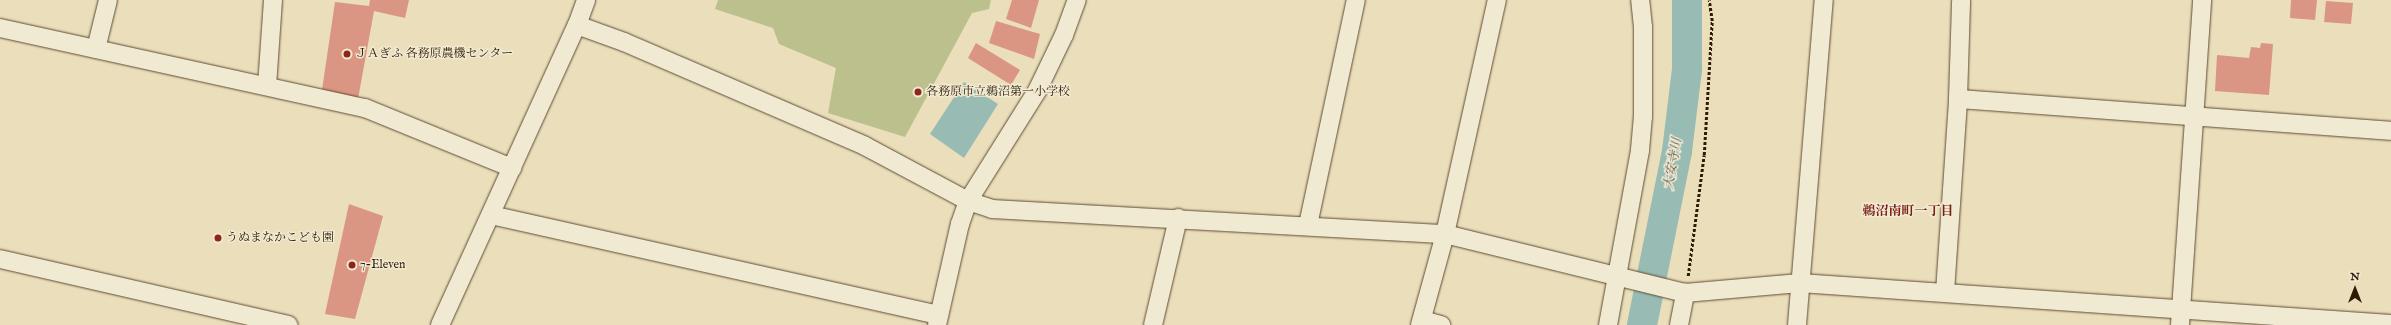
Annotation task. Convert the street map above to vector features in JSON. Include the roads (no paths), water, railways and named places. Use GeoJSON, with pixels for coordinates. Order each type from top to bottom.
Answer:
{"type":"FeatureCollection","features":[{"type":"Feature","properties":{"kind":"street"},"geometry":{"type":"LineString","coordinates":[[96,49],[108,0]]}},
{"type":"Feature","properties":{"kind":"street"},"geometry":{"type":"LineString","coordinates":[[267,86],[272,0]]}},
{"type":"Feature","properties":{"kind":"street"},"geometry":{"type":"LineString","coordinates":[[440,325],[577,25],[586,0]]}},
{"type":"Feature","properties":{"kind":"street"},"geometry":{"type":"LineString","coordinates":[[491,215],[938,320],[960,224],[968,201],[1037,91],[1064,35],[1077,0]]}},
{"type":"Feature","properties":{"kind":"street"},"geometry":{"type":"LineString","coordinates":[[1308,225],[1356,0]]}},
{"type":"Feature","properties":{"kind":"street"},"geometry":{"type":"LineString","coordinates":[[1441,325],[1421,322],[1445,234],[1498,0]]}},
{"type":"Feature","properties":{"kind":"street"},"geometry":{"type":"LineString","coordinates":[[1608,325],[1618,276],[1643,117],[1643,27],[1640,0]]}},
{"type":"Feature","properties":{"kind":"street"},"geometry":{"type":"LineString","coordinates":[[1797,325],[1824,0]]}},
{"type":"Feature","properties":{"kind":"street"},"geometry":{"type":"LineString","coordinates":[[2181,317],[2202,0]]}},
{"type":"Feature","properties":{"kind":"street"},"geometry":{"type":"LineString","coordinates":[[1945,292],[1958,99],[1961,1]]}},
{"type":"Feature","properties":{"kind":"street"},"geometry":{"type":"LineString","coordinates":[[577,25],[624,42],[865,146],[968,201],[992,209],[1308,225],[1445,234],[1685,293],[1800,283],[1945,292],[2181,317],[2391,324]]}},
{"type":"Feature","properties":{"kind":"street"},"geometry":{"type":"LineString","coordinates":[[0,28],[365,108],[512,168]]}},
{"type":"Feature","properties":{"kind":"street"},"geometry":{"type":"LineString","coordinates":[[1958,99],[2195,115],[2391,131]]}},
{"type":"Feature","properties":{"kind":"street"},"geometry":{"type":"LineString","coordinates":[[1153,325],[1178,218]]}},
{"type":"Feature","properties":{"kind":"street"},"geometry":{"type":"LineString","coordinates":[[0,259],[289,325]]}},
{"type":"Feature","properties":{"kind":"street"},"geometry":{"type":"LineString","coordinates":[[1679,325],[1685,293]]}},
{"type":"Feature","properties":{"kind":"water"},"geometry":{"type":"Polygon","coordinates":[[[964,82],[998,104],[964,158],[930,134],[964,82]]]}},
{"type":"Feature","properties":{"kind":"waterway","name":"大安寺川"},"geometry":{"type":"LineString","coordinates":[[1642,325],[1677,151],[1687,69],[1687,0]]}},
{"type":"Feature","properties":{"kind":"place","name":"ＪＡぎふ 各務原農機センター"},"geometry":{"type":"Point","coordinates":[347,54]}},
{"type":"Feature","properties":{"kind":"place","name":"各務原市立鵜沼第一小学校"},"geometry":{"type":"Point","coordinates":[918,92]}},
{"type":"Feature","properties":{"kind":"place","name":"うぬまなかこども園"},"geometry":{"type":"Point","coordinates":[218,238]}},
{"type":"Feature","properties":{"kind":"place","name":"7-Eleven"},"geometry":{"type":"Point","coordinates":[352,265]}},
{"type":"Feature","properties":{"kind":"district","name":"鵜沼南町一丁目"},"geometry":{"type":"Point","coordinates":[1908,212]}}]}
